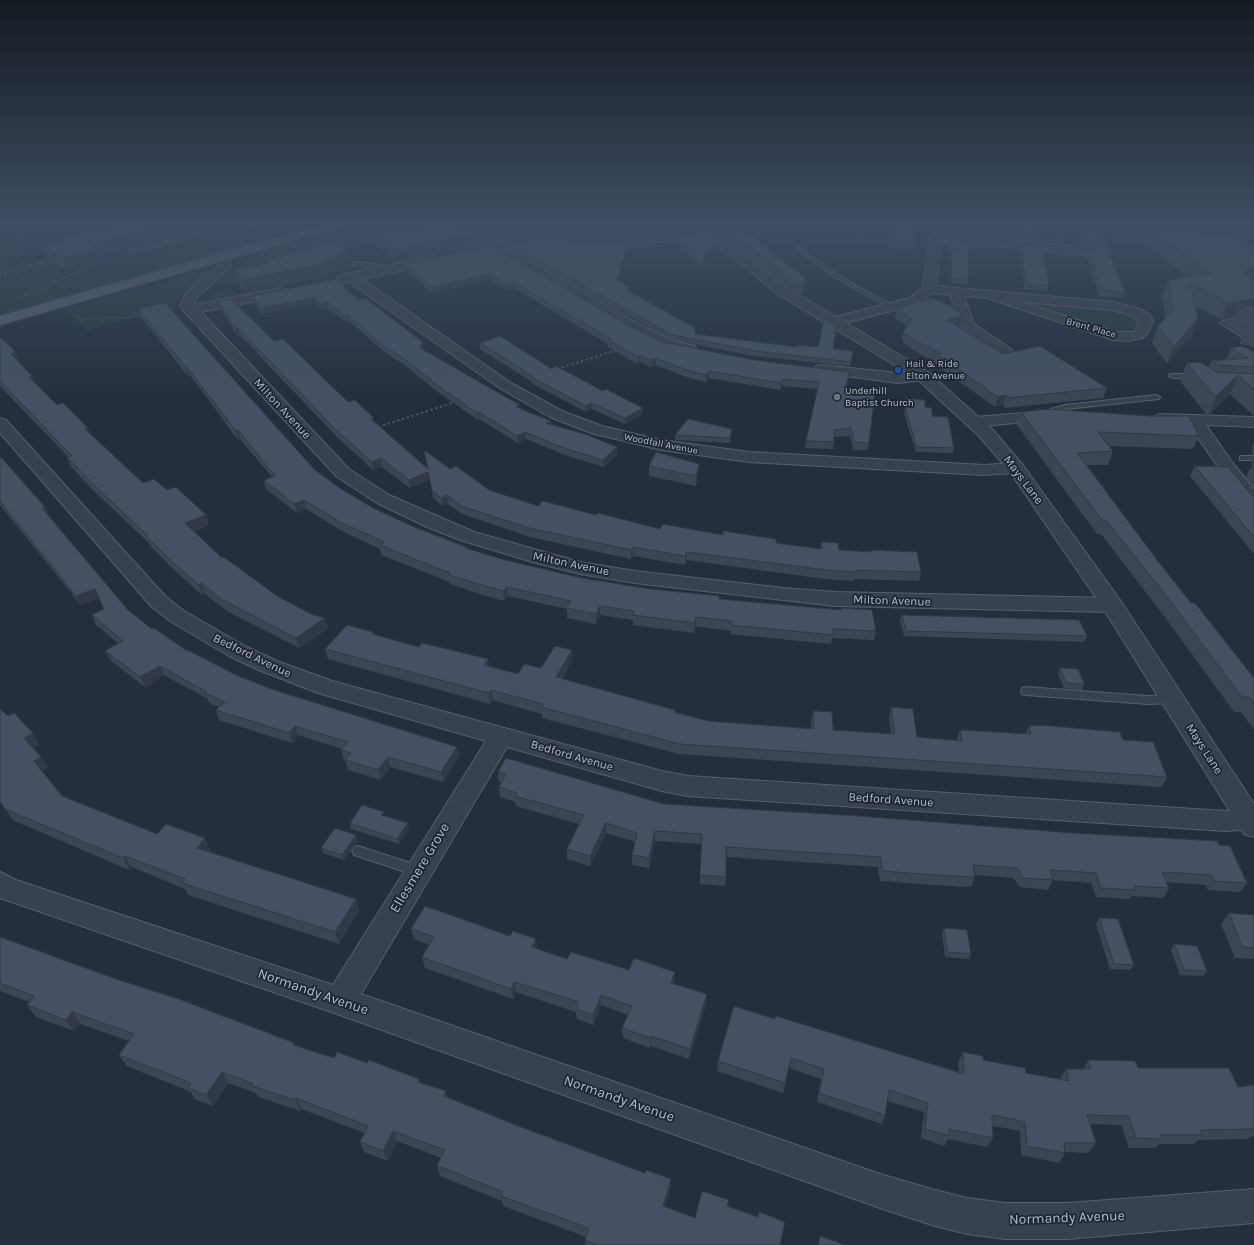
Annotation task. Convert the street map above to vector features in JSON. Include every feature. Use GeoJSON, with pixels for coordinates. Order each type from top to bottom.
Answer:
{"type":"FeatureCollection","features":[{"type":"Feature","properties":{"kind":"main road"},"geometry":{"type":"LineString","coordinates":[[0,321],[134,282]]}},
{"type":"Feature","properties":{"kind":"street"},"geometry":{"type":"LineString","coordinates":[[205,282],[191,296],[187,306],[191,310],[290,290]]}},
{"type":"Feature","properties":{"kind":"street","name":"Woodfall Avenue"},"geometry":{"type":"LineString","coordinates":[[368,282],[506,386],[556,414],[597,430],[661,445],[749,457],[984,470],[1016,468]]}},
{"type":"Feature","properties":{"kind":"street"},"geometry":{"type":"LineString","coordinates":[[559,282],[654,338],[668,344],[706,353]]}},
{"type":"Feature","properties":{"kind":"street","name":"Mays Lane"},"geometry":{"type":"LineString","coordinates":[[771,282],[781,290],[833,322],[922,375],[975,422],[1016,468],[1112,605],[1252,823]]}},
{"type":"Feature","properties":{"kind":"street"},"geometry":{"type":"LineString","coordinates":[[833,322],[913,300],[928,289],[929,282]]}},
{"type":"Feature","properties":{"kind":"street","name":"Brent Place"},"geometry":{"type":"LineString","coordinates":[[928,289],[956,293],[992,296],[1121,308],[1140,314],[1146,321],[1141,333],[1137,335],[1128,337],[1113,336],[992,296]]}},
{"type":"Feature","properties":{"kind":"street"},"geometry":{"type":"LineString","coordinates":[[956,293],[969,327],[1006,352]]}},
{"type":"Feature","properties":{"kind":"street","name":"Milton Avenue"},"geometry":{"type":"LineString","coordinates":[[191,310],[343,473],[361,486],[434,523],[504,548],[580,568],[783,594],[835,599],[1112,605]]}},
{"type":"Feature","properties":{"kind":"street"},"geometry":{"type":"LineString","coordinates":[[808,368],[898,378],[922,375]]}},
{"type":"Feature","properties":{"kind":"street"},"geometry":{"type":"LineString","coordinates":[[975,422],[1053,416],[1114,417]]}},
{"type":"Feature","properties":{"kind":"street"},"geometry":{"type":"LineString","coordinates":[[1146,418],[1254,422]]}},
{"type":"Feature","properties":{"kind":"street"},"geometry":{"type":"LineString","coordinates":[[1194,420],[1229,470],[1254,500]]}},
{"type":"Feature","properties":{"kind":"street","name":"Bedford Avenue"},"geometry":{"type":"LineString","coordinates":[[0,422],[158,601],[177,616],[239,652],[296,677],[662,782],[688,786],[1252,823]]}},
{"type":"Feature","properties":{"kind":"street","name":"Ellesmere Grove"},"geometry":{"type":"LineString","coordinates":[[340,1001],[501,737]]}},
{"type":"Feature","properties":{"kind":"street","name":"Normandy Avenue"},"geometry":{"type":"LineString","coordinates":[[2,889],[340,1001],[880,1191],[935,1208],[967,1216],[1005,1221],[1068,1221],[1254,1206]]}},
{"type":"Feature","properties":{"kind":"lane"},"geometry":{"type":"LineString","coordinates":[[847,282],[892,307]]}},
{"type":"Feature","properties":{"kind":"lane"},"geometry":{"type":"LineString","coordinates":[[1254,318],[1223,323],[1247,338],[1254,339]]}},
{"type":"Feature","properties":{"kind":"lane"},"geometry":{"type":"LineString","coordinates":[[1173,376],[1193,375],[1198,379]]}},
{"type":"Feature","properties":{"kind":"lane"},"geometry":{"type":"LineString","coordinates":[[1053,416],[1054,411],[1065,407],[1156,397]]}},
{"type":"Feature","properties":{"kind":"lane"},"geometry":{"type":"LineString","coordinates":[[1243,458],[1254,458]]}},
{"type":"Feature","properties":{"kind":"lane"},"geometry":{"type":"LineString","coordinates":[[1026,691],[1148,700],[1173,699]]}},
{"type":"Feature","properties":{"kind":"lane"},"geometry":{"type":"LineString","coordinates":[[358,851],[418,871]]}},
{"type":"Feature","properties":{"kind":"path"},"geometry":{"type":"LineString","coordinates":[[14,300],[55,282]]}},
{"type":"Feature","properties":{"kind":"path"},"geometry":{"type":"LineString","coordinates":[[72,311],[81,319],[131,317],[146,314]]}},
{"type":"Feature","properties":{"kind":"green space"},"geometry":{"type":"Polygon","coordinates":[[[0,282],[119,282],[0,317],[0,282]]]}},
{"type":"Feature","properties":{"kind":"green space"},"geometry":{"type":"Polygon","coordinates":[[[163,282],[193,282],[179,298],[175,309],[86,330],[64,309],[163,282]]]}},
{"type":"Feature","properties":{"kind":"green space"},"geometry":{"type":"Polygon","coordinates":[[[217,282],[236,282],[207,291],[217,282]]]}},
{"type":"Feature","properties":{"kind":"green space"},"geometry":{"type":"Polygon","coordinates":[[[226,288],[233,291],[235,297],[216,300],[209,294],[213,292],[226,288]]]}},
{"type":"Feature","properties":{"kind":"green space"},"geometry":{"type":"Polygon","coordinates":[[[1020,301],[1117,309],[1137,317],[1138,327],[1131,332],[1115,333],[1024,305],[1020,301]]]}},
{"type":"Feature","properties":{"kind":"building"},"geometry":{"type":"Polygon","coordinates":[[[321,282],[339,282],[358,300],[365,298],[423,342],[420,348],[520,405],[516,407],[551,421],[546,423],[591,436],[617,447],[603,460],[564,448],[525,432],[517,436],[479,412],[477,413],[434,383],[405,359],[382,345],[348,315],[345,316],[327,302],[320,304],[315,298],[261,308],[252,296],[321,282]]]}},
{"type":"Feature","properties":{"kind":"building"},"geometry":{"type":"Polygon","coordinates":[[[425,282],[453,282],[431,287],[425,282]]]}},
{"type":"Feature","properties":{"kind":"building"},"geometry":{"type":"Polygon","coordinates":[[[503,282],[554,282],[635,329],[663,342],[754,360],[849,372],[846,389],[875,392],[869,443],[854,442],[851,428],[834,430],[834,442],[806,441],[819,382],[782,379],[781,383],[709,371],[706,375],[689,371],[656,358],[651,360],[641,355],[638,357],[608,340],[611,339],[515,283],[508,285],[503,282]]]}},
{"type":"Feature","properties":{"kind":"building"},"geometry":{"type":"Polygon","coordinates":[[[578,282],[621,282],[630,287],[625,289],[695,328],[695,334],[798,347],[796,345],[818,347],[824,319],[836,326],[833,349],[853,351],[851,362],[755,351],[673,335],[578,282]]]}},
{"type":"Feature","properties":{"kind":"building"},"geometry":{"type":"Polygon","coordinates":[[[796,282],[804,282],[802,286],[796,282]]]}},
{"type":"Feature","properties":{"kind":"building"},"geometry":{"type":"Polygon","coordinates":[[[1026,282],[1048,282],[1049,285],[1026,284],[1026,282]]]}},
{"type":"Feature","properties":{"kind":"building"},"geometry":{"type":"Polygon","coordinates":[[[1099,282],[1121,282],[1125,292],[1101,289],[1099,282]]]}},
{"type":"Feature","properties":{"kind":"building"},"geometry":{"type":"Polygon","coordinates":[[[1168,282],[1254,282],[1254,299],[1228,303],[1190,283],[1198,318],[1174,346],[1158,326],[1173,310],[1168,282]]]}},
{"type":"Feature","properties":{"kind":"building"},"geometry":{"type":"Polygon","coordinates":[[[931,298],[959,311],[962,316],[947,320],[1003,354],[1040,346],[1107,388],[1008,398],[1006,395],[998,397],[935,353],[942,354],[903,332],[912,319],[897,308],[931,298]]]}},
{"type":"Feature","properties":{"kind":"building"},"geometry":{"type":"Polygon","coordinates":[[[231,299],[274,341],[283,339],[348,402],[355,400],[374,418],[371,419],[428,469],[424,450],[450,469],[456,466],[489,490],[538,506],[543,501],[596,515],[598,513],[660,529],[663,524],[723,535],[723,531],[776,539],[776,543],[822,549],[821,542],[838,543],[839,550],[917,552],[921,572],[856,570],[856,572],[826,570],[687,552],[685,556],[633,547],[631,550],[529,528],[461,506],[447,495],[441,498],[432,490],[428,472],[409,480],[381,458],[372,462],[334,428],[238,328],[235,328],[219,302],[231,299]]]}},
{"type":"Feature","properties":{"kind":"building"},"geometry":{"type":"Polygon","coordinates":[[[163,303],[166,304],[315,470],[341,489],[373,508],[412,526],[466,547],[465,548],[505,560],[582,578],[650,589],[719,596],[719,599],[842,610],[842,608],[872,610],[876,631],[833,629],[833,635],[731,625],[732,621],[696,617],[695,623],[633,615],[634,611],[600,606],[596,614],[567,608],[571,601],[507,587],[503,591],[449,575],[450,573],[380,545],[384,542],[340,522],[304,500],[294,504],[264,480],[275,476],[238,430],[236,431],[187,367],[138,309],[163,303]]]}},
{"type":"Feature","properties":{"kind":"building"},"geometry":{"type":"Polygon","coordinates":[[[1254,306],[1254,314],[1240,308],[1254,306]]]}},
{"type":"Feature","properties":{"kind":"building"},"geometry":{"type":"Polygon","coordinates":[[[1247,325],[1254,325],[1254,328],[1247,327],[1247,325]]]}},
{"type":"Feature","properties":{"kind":"building"},"geometry":{"type":"Polygon","coordinates":[[[500,336],[552,369],[556,366],[603,391],[606,389],[643,408],[625,418],[591,403],[586,406],[531,377],[533,376],[480,343],[500,336]]]}},
{"type":"Feature","properties":{"kind":"building"},"geometry":{"type":"Polygon","coordinates":[[[0,337],[16,352],[11,354],[32,376],[29,377],[57,405],[63,403],[88,428],[85,429],[143,483],[154,479],[167,490],[176,487],[206,515],[185,523],[222,558],[224,557],[277,596],[313,615],[325,618],[296,638],[223,600],[201,583],[199,585],[169,559],[147,537],[148,536],[92,483],[67,457],[72,456],[0,381],[0,337]]]}},
{"type":"Feature","properties":{"kind":"building"},"geometry":{"type":"Polygon","coordinates":[[[1242,346],[1254,352],[1254,367],[1218,365],[1211,361],[1248,358],[1231,348],[1242,346]]]}},
{"type":"Feature","properties":{"kind":"building"},"geometry":{"type":"Polygon","coordinates":[[[1200,362],[1216,372],[1254,374],[1254,390],[1238,375],[1217,395],[1214,395],[1187,363],[1200,362]]]}},
{"type":"Feature","properties":{"kind":"building"},"geometry":{"type":"Polygon","coordinates":[[[906,398],[925,400],[925,407],[932,408],[932,416],[948,417],[954,448],[917,447],[905,408],[906,398]]]}},
{"type":"Feature","properties":{"kind":"building"},"geometry":{"type":"Polygon","coordinates":[[[1047,409],[1149,416],[1189,416],[1199,436],[1098,432],[1113,451],[1077,453],[1157,560],[1191,603],[1195,603],[1254,678],[1254,703],[1249,697],[1242,697],[1168,598],[1106,520],[1102,520],[1021,412],[1047,409]]]}},
{"type":"Feature","properties":{"kind":"building"},"geometry":{"type":"Polygon","coordinates":[[[688,419],[732,429],[730,438],[675,435],[688,419]]]}},
{"type":"Feature","properties":{"kind":"building"},"geometry":{"type":"Polygon","coordinates":[[[656,452],[699,464],[696,476],[649,466],[656,452]]]}},
{"type":"Feature","properties":{"kind":"building"},"geometry":{"type":"Polygon","coordinates":[[[0,456],[45,507],[42,508],[128,610],[152,629],[154,628],[187,651],[188,650],[236,675],[271,689],[457,747],[441,772],[388,757],[378,770],[345,760],[351,753],[341,750],[348,742],[295,726],[289,733],[216,710],[225,702],[205,693],[207,692],[160,666],[140,677],[105,651],[123,641],[92,615],[104,609],[95,589],[76,596],[0,501],[0,456]]]}},
{"type":"Feature","properties":{"kind":"building"},"geometry":{"type":"Polygon","coordinates":[[[1195,466],[1228,467],[1252,495],[1254,495],[1254,537],[1195,466]]]}},
{"type":"Feature","properties":{"kind":"building"},"geometry":{"type":"Polygon","coordinates":[[[902,615],[1079,620],[1087,636],[906,631],[902,615]]]}},
{"type":"Feature","properties":{"kind":"building"},"geometry":{"type":"Polygon","coordinates":[[[347,625],[373,632],[372,634],[419,647],[422,643],[488,659],[484,665],[518,674],[524,664],[541,668],[555,646],[572,650],[556,677],[675,710],[674,712],[708,721],[814,729],[813,711],[832,712],[833,730],[895,734],[891,707],[913,709],[917,737],[962,741],[960,730],[1031,734],[1029,726],[1039,725],[1120,732],[1123,740],[1153,742],[1167,777],[680,744],[541,707],[543,704],[491,690],[489,693],[325,649],[347,625]]]}},
{"type":"Feature","properties":{"kind":"building"},"geometry":{"type":"Polygon","coordinates":[[[1060,668],[1078,669],[1084,684],[1066,683],[1060,668]]]}},
{"type":"Feature","properties":{"kind":"building"},"geometry":{"type":"Polygon","coordinates":[[[0,709],[8,716],[14,713],[33,733],[24,738],[41,757],[34,761],[62,796],[157,834],[166,824],[205,838],[197,848],[356,899],[335,932],[182,883],[185,879],[125,856],[123,858],[5,809],[0,801],[0,709]]]}},
{"type":"Feature","properties":{"kind":"building"},"geometry":{"type":"Polygon","coordinates":[[[506,758],[664,804],[859,816],[1073,833],[1217,841],[1219,845],[1230,846],[1247,883],[1214,881],[1212,875],[1162,872],[1169,888],[1134,886],[1136,890],[1101,888],[1096,873],[1050,870],[1053,880],[1024,878],[1017,868],[973,865],[975,877],[936,875],[882,871],[881,857],[726,847],[726,877],[700,875],[702,834],[655,831],[649,858],[632,855],[637,833],[606,823],[590,856],[567,849],[584,815],[515,796],[517,793],[499,787],[506,774],[498,772],[506,758]]]}},
{"type":"Feature","properties":{"kind":"building"},"geometry":{"type":"Polygon","coordinates":[[[362,805],[384,812],[381,815],[408,823],[397,839],[350,823],[362,805]]]}},
{"type":"Feature","properties":{"kind":"building"},"geometry":{"type":"Polygon","coordinates":[[[335,828],[356,835],[342,855],[321,848],[335,828]]]}},
{"type":"Feature","properties":{"kind":"building"},"geometry":{"type":"Polygon","coordinates":[[[425,906],[510,936],[513,931],[536,939],[532,947],[567,959],[571,952],[629,970],[634,958],[675,972],[671,983],[707,994],[690,1049],[651,1036],[650,1038],[622,1028],[632,1006],[601,995],[593,1015],[576,1009],[579,1002],[515,982],[511,989],[422,957],[434,937],[411,929],[425,906]]]}},
{"type":"Feature","properties":{"kind":"building"},"geometry":{"type":"Polygon","coordinates":[[[1229,913],[1254,915],[1254,948],[1242,947],[1229,913]]]}},
{"type":"Feature","properties":{"kind":"building"},"geometry":{"type":"Polygon","coordinates":[[[1099,918],[1118,919],[1134,965],[1114,964],[1099,918]]]}},
{"type":"Feature","properties":{"kind":"building"},"geometry":{"type":"Polygon","coordinates":[[[944,928],[967,930],[971,954],[947,952],[944,928]]]}},
{"type":"Feature","properties":{"kind":"building"},"geometry":{"type":"Polygon","coordinates":[[[0,937],[119,980],[179,999],[294,1043],[293,1045],[334,1058],[337,1052],[367,1063],[369,1060],[419,1079],[418,1082],[446,1091],[444,1096],[518,1126],[645,1173],[646,1170],[671,1179],[663,1206],[695,1218],[702,1191],[729,1200],[727,1206],[758,1217],[759,1212],[785,1222],[780,1245],[597,1245],[585,1240],[589,1228],[501,1196],[503,1192],[437,1165],[445,1150],[393,1131],[383,1151],[360,1142],[368,1126],[296,1098],[295,1100],[252,1086],[253,1084],[222,1072],[206,1095],[188,1088],[191,1083],[119,1055],[134,1034],[72,1012],[66,1020],[27,1005],[34,996],[0,983],[0,937]]]}},
{"type":"Feature","properties":{"kind":"building"},"geometry":{"type":"Polygon","coordinates":[[[1174,944],[1197,946],[1207,971],[1184,970],[1174,944]]]}},
{"type":"Feature","properties":{"kind":"building"},"geometry":{"type":"Polygon","coordinates":[[[734,1006],[775,1019],[776,1016],[964,1074],[963,1052],[983,1056],[983,1060],[1025,1068],[1026,1073],[1069,1081],[1066,1069],[1091,1069],[1088,1060],[1135,1061],[1138,1068],[1229,1068],[1238,1087],[1254,1085],[1254,1129],[1200,1130],[1202,1135],[1161,1135],[1163,1139],[1136,1138],[1129,1116],[1087,1115],[1096,1143],[1064,1143],[1065,1153],[1027,1146],[1025,1122],[992,1115],[993,1138],[949,1129],[949,1136],[925,1129],[928,1103],[889,1090],[885,1115],[819,1093],[824,1069],[791,1058],[785,1083],[718,1061],[734,1006]]]}},
{"type":"Feature","properties":{"kind":"building"},"geometry":{"type":"Polygon","coordinates":[[[820,1236],[846,1245],[818,1245],[820,1236]]]}},
{"type":"Feature","properties":{"kind":"place","name":"Hail & Ride Elton Avenue"},"geometry":{"type":"Point","coordinates":[898,370]}},
{"type":"Feature","properties":{"kind":"place","name":"Underhill Baptist Church"},"geometry":{"type":"Point","coordinates":[837,397]}}]}
